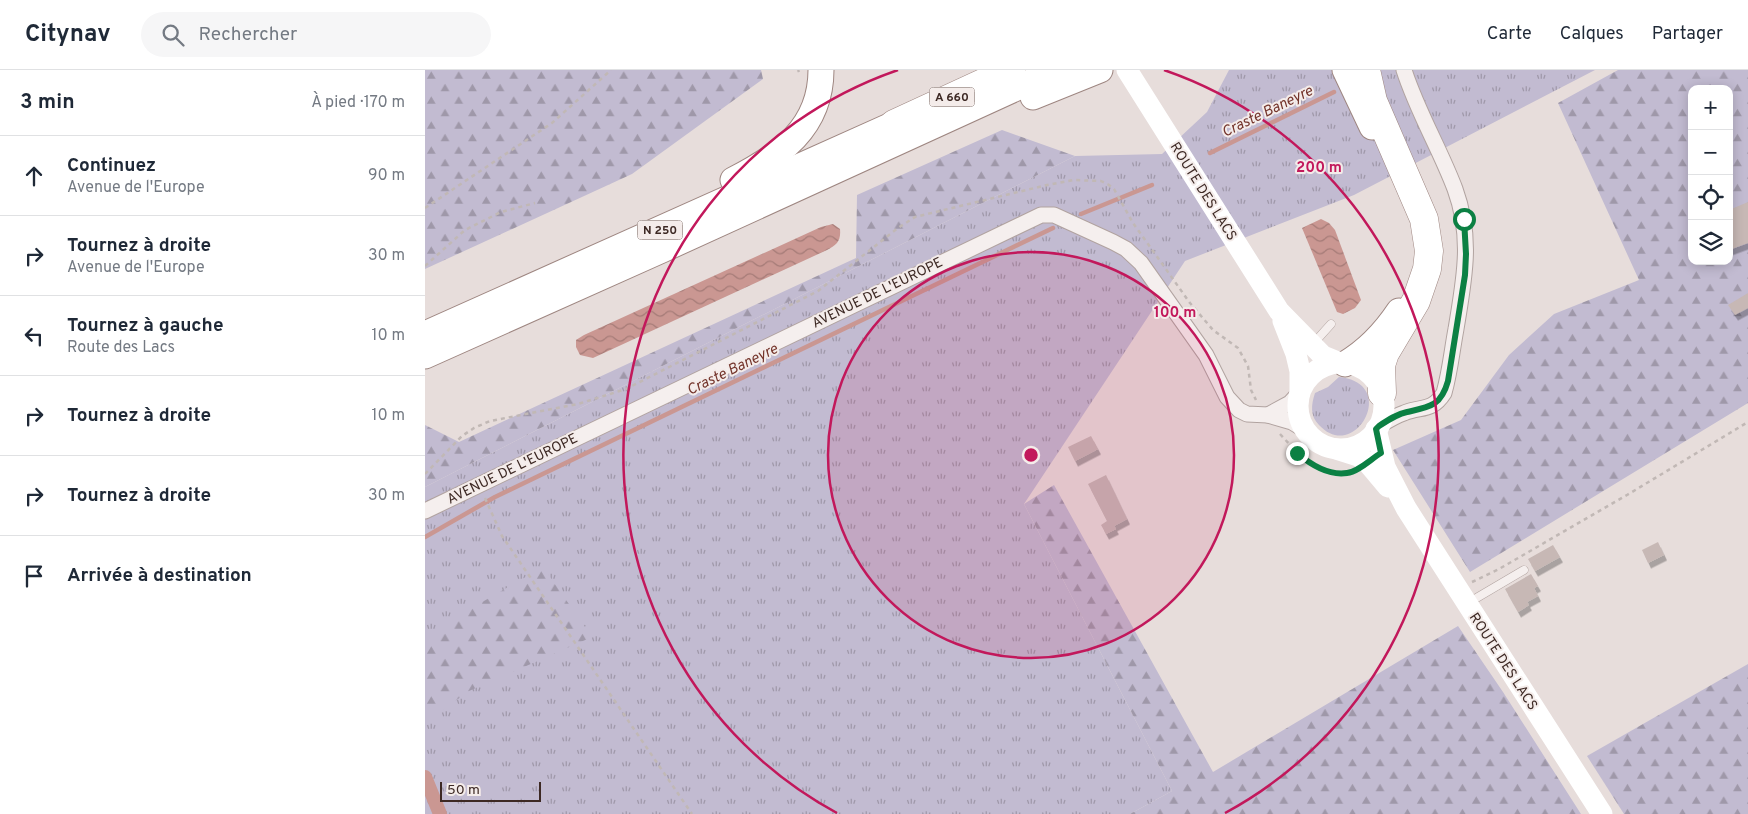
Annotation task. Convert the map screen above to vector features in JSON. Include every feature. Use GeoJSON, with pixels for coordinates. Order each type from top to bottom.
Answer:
{"type":"FeatureCollection","features":[{"type":"Feature","properties":{"kind":"highway","name":"A 660"},"geometry":{"type":"LineString","coordinates":[[893,135],[1011,70]]}},
{"type":"Feature","properties":{"kind":"highway","name":"N 250"},"geometry":{"type":"LineString","coordinates":[[425,334],[893,135],[1055,70]]}},
{"type":"Feature","properties":{"kind":"highway"},"geometry":{"type":"LineString","coordinates":[[893,135],[961,126],[1100,70]]}},
{"type":"Feature","properties":{"kind":"highway"},"geometry":{"type":"LineString","coordinates":[[1343,363],[1367,348],[1379,337],[1397,313],[1413,282],[1418,246],[1414,223],[1403,194],[1345,70]]}},
{"type":"Feature","properties":{"kind":"highway"},"geometry":{"type":"LineString","coordinates":[[1366,70],[1373,101],[1424,219],[1429,251],[1427,268],[1416,301],[1385,353],[1381,365],[1382,394]]}},
{"type":"Feature","properties":{"kind":"highway"},"geometry":{"type":"LineString","coordinates":[[459,319],[766,162],[784,149],[805,126],[814,110],[821,80],[806,71]]}},
{"type":"Feature","properties":{"kind":"highway","name":"N 250"},"geometry":{"type":"LineString","coordinates":[[425,356],[893,135]]}},
{"type":"Feature","properties":{"kind":"main road","name":"ROUTE DES LACS"},"geometry":{"type":"LineString","coordinates":[[1131,76],[1279,311],[1323,356],[1343,363]]}},
{"type":"Feature","properties":{"kind":"main road","name":"ROUTE DES LACS"},"geometry":{"type":"LineString","coordinates":[[1279,311],[1301,371],[1300,392]]}},
{"type":"Feature","properties":{"kind":"main road"},"geometry":{"type":"LineString","coordinates":[[1343,363],[1354,365],[1366,371],[1376,381],[1382,394],[1383,415],[1378,427],[1361,444],[1349,448],[1336,449],[1324,446],[1313,439],[1305,430],[1299,418],[1298,405],[1300,392],[1306,381],[1315,371],[1327,365],[1343,363]]}},
{"type":"Feature","properties":{"kind":"main road","name":"ROUTE DES LACS"},"geometry":{"type":"LineString","coordinates":[[1378,427],[1385,467],[1406,508],[1601,814]]}},
{"type":"Feature","properties":{"kind":"main road","name":"ROUTE DES LACS"},"geometry":{"type":"LineString","coordinates":[[1336,449],[1358,456],[1367,462],[1406,508]]}},
{"type":"Feature","properties":{"kind":"street"},"geometry":{"type":"LineString","coordinates":[[1378,427],[1406,412],[1427,408],[1441,398],[1444,393],[1465,275],[1464,219],[1441,154],[1415,100],[1404,70]]}},
{"type":"Feature","properties":{"kind":"street","name":"AVENUE DE L'EUROPE"},"geometry":{"type":"LineString","coordinates":[[425,511],[1041,215],[1054,215],[1113,242],[1133,255],[1148,272],[1206,355],[1231,402],[1243,413],[1264,415],[1292,422],[1305,430]]}},
{"type":"Feature","properties":{"kind":"street"},"geometry":{"type":"LineString","coordinates":[[1264,415],[1290,403],[1300,392]]}},
{"type":"Feature","properties":{"kind":"street"},"geometry":{"type":"LineString","coordinates":[[1382,394],[1406,412]]}},
{"type":"Feature","properties":{"kind":"lane"},"geometry":{"type":"LineString","coordinates":[[1312,345],[1331,324]]}},
{"type":"Feature","properties":{"kind":"lane"},"geometry":{"type":"LineString","coordinates":[[1462,596],[1525,570]]}},
{"type":"Feature","properties":{"kind":"path"},"geometry":{"type":"LineString","coordinates":[[425,208],[552,122],[611,70]]}},
{"type":"Feature","properties":{"kind":"path"},"geometry":{"type":"LineString","coordinates":[[425,474],[462,436],[474,428],[490,421],[578,404],[626,389],[819,291],[898,228],[915,217],[1073,180],[1101,181],[1109,184],[1114,189],[1125,210],[1200,316],[1213,330],[1238,348],[1248,366],[1253,398],[1260,405],[1264,415]]}},
{"type":"Feature","properties":{"kind":"path"},"geometry":{"type":"LineString","coordinates":[[425,266],[465,230],[501,212],[535,202]]}},
{"type":"Feature","properties":{"kind":"path"},"geometry":{"type":"LineString","coordinates":[[1462,596],[1499,569],[1619,500],[1748,422]]}},
{"type":"Feature","properties":{"kind":"path"},"geometry":{"type":"LineString","coordinates":[[1277,432],[1297,453],[1311,464],[1323,469],[1347,473],[1367,462]]}},
{"type":"Feature","properties":{"kind":"path"},"geometry":{"type":"LineString","coordinates":[[485,498],[502,536],[692,814]]}},
{"type":"Feature","properties":{"kind":"green space"},"geometry":{"type":"Polygon","coordinates":[[[425,70],[761,70],[763,79],[632,174],[425,269],[425,70]]]}},
{"type":"Feature","properties":{"kind":"green space"},"geometry":{"type":"Polygon","coordinates":[[[1229,70],[1595,70],[1354,195],[1185,261],[1024,504],[1172,791],[1130,814],[425,814],[425,487],[1075,156],[1162,154],[1207,112],[1229,70]]]}},
{"type":"Feature","properties":{"kind":"green space"},"geometry":{"type":"Polygon","coordinates":[[[1618,70],[1748,70],[1748,403],[1470,572],[1393,450],[1461,420],[1509,355],[1554,314],[1639,280],[1558,103],[1618,70]]]}},
{"type":"Feature","properties":{"kind":"green space"},"geometry":{"type":"Polygon","coordinates":[[[1002,130],[1075,156],[425,487],[425,425],[459,442],[856,258],[857,195],[1002,130]]]}},
{"type":"Feature","properties":{"kind":"green space"},"geometry":{"type":"Polygon","coordinates":[[[1339,377],[1357,382],[1367,393],[1369,405],[1365,418],[1357,429],[1346,435],[1333,434],[1319,425],[1314,418],[1312,410],[1315,393],[1328,387],[1339,377]]]}},
{"type":"Feature","properties":{"kind":"green space"},"geometry":{"type":"Polygon","coordinates":[[[1054,485],[1213,772],[1458,626],[1503,692],[1581,814],[1130,814],[1172,791],[1024,504],[1054,485]]]}},
{"type":"Feature","properties":{"kind":"green space"},"geometry":{"type":"Polygon","coordinates":[[[543,567],[592,637],[469,691],[425,723],[425,635],[543,567]]]}},
{"type":"Feature","properties":{"kind":"green space"},"geometry":{"type":"Polygon","coordinates":[[[1748,664],[1748,814],[1624,814],[1587,756],[1748,664]]]}},
{"type":"Feature","properties":{"kind":"water"},"geometry":{"type":"Polygon","coordinates":[[[1321,219],[1329,223],[1335,230],[1361,300],[1355,308],[1343,314],[1337,312],[1302,228],[1321,219]]]}},
{"type":"Feature","properties":{"kind":"water"},"geometry":{"type":"Polygon","coordinates":[[[833,224],[840,229],[840,237],[836,244],[827,250],[593,358],[580,355],[576,347],[576,340],[584,335],[821,227],[833,224]]]}},
{"type":"Feature","properties":{"kind":"building"},"geometry":{"type":"Polygon","coordinates":[[[1748,202],[1748,243],[1733,249],[1733,220],[1733,208],[1748,202]]]}},
{"type":"Feature","properties":{"kind":"building"},"geometry":{"type":"Polygon","coordinates":[[[1748,293],[1748,308],[1735,315],[1728,305],[1748,293]]]}},
{"type":"Feature","properties":{"kind":"building"},"geometry":{"type":"Polygon","coordinates":[[[1091,436],[1098,449],[1075,461],[1068,447],[1091,436]]]}},
{"type":"Feature","properties":{"kind":"building"},"geometry":{"type":"Polygon","coordinates":[[[1106,475],[1127,519],[1114,526],[1116,529],[1106,534],[1101,525],[1107,521],[1088,484],[1106,475]]]}},
{"type":"Feature","properties":{"kind":"building"},"geometry":{"type":"Polygon","coordinates":[[[1658,542],[1664,555],[1648,563],[1642,550],[1658,542]]]}},
{"type":"Feature","properties":{"kind":"building"},"geometry":{"type":"Polygon","coordinates":[[[1553,545],[1560,557],[1535,571],[1528,559],[1553,545]]]}},
{"type":"Feature","properties":{"kind":"building"},"geometry":{"type":"Polygon","coordinates":[[[1531,574],[1538,586],[1534,588],[1538,596],[1527,602],[1529,605],[1518,612],[1505,589],[1531,574]]]}},
{"type":"Feature","properties":{"kind":"waterway","name":"Craste Baneyre"},"geometry":{"type":"LineString","coordinates":[[1210,153],[1334,92]]}},
{"type":"Feature","properties":{"kind":"waterway","name":"Craste Baneyre"},"geometry":{"type":"LineString","coordinates":[[1081,214],[1152,185]]}},
{"type":"Feature","properties":{"kind":"waterway","name":"Craste Baneyre"},"geometry":{"type":"LineString","coordinates":[[425,537],[495,497],[1053,228]]}},
{"type":"Feature","properties":{"kind":"waterway"},"geometry":{"type":"LineString","coordinates":[[425,777],[440,814]]}},
{"type":"Feature","properties":{"kind":"route"},"geometry":{"type":"LineString","coordinates":[[1297,453],[1311,464],[1323,469],[1347,473],[1355,470],[1381,453],[1376,429],[1379,426],[1391,418],[1406,412],[1427,408],[1441,398],[1448,381],[1465,275],[1466,238],[1464,219]]}}]}
